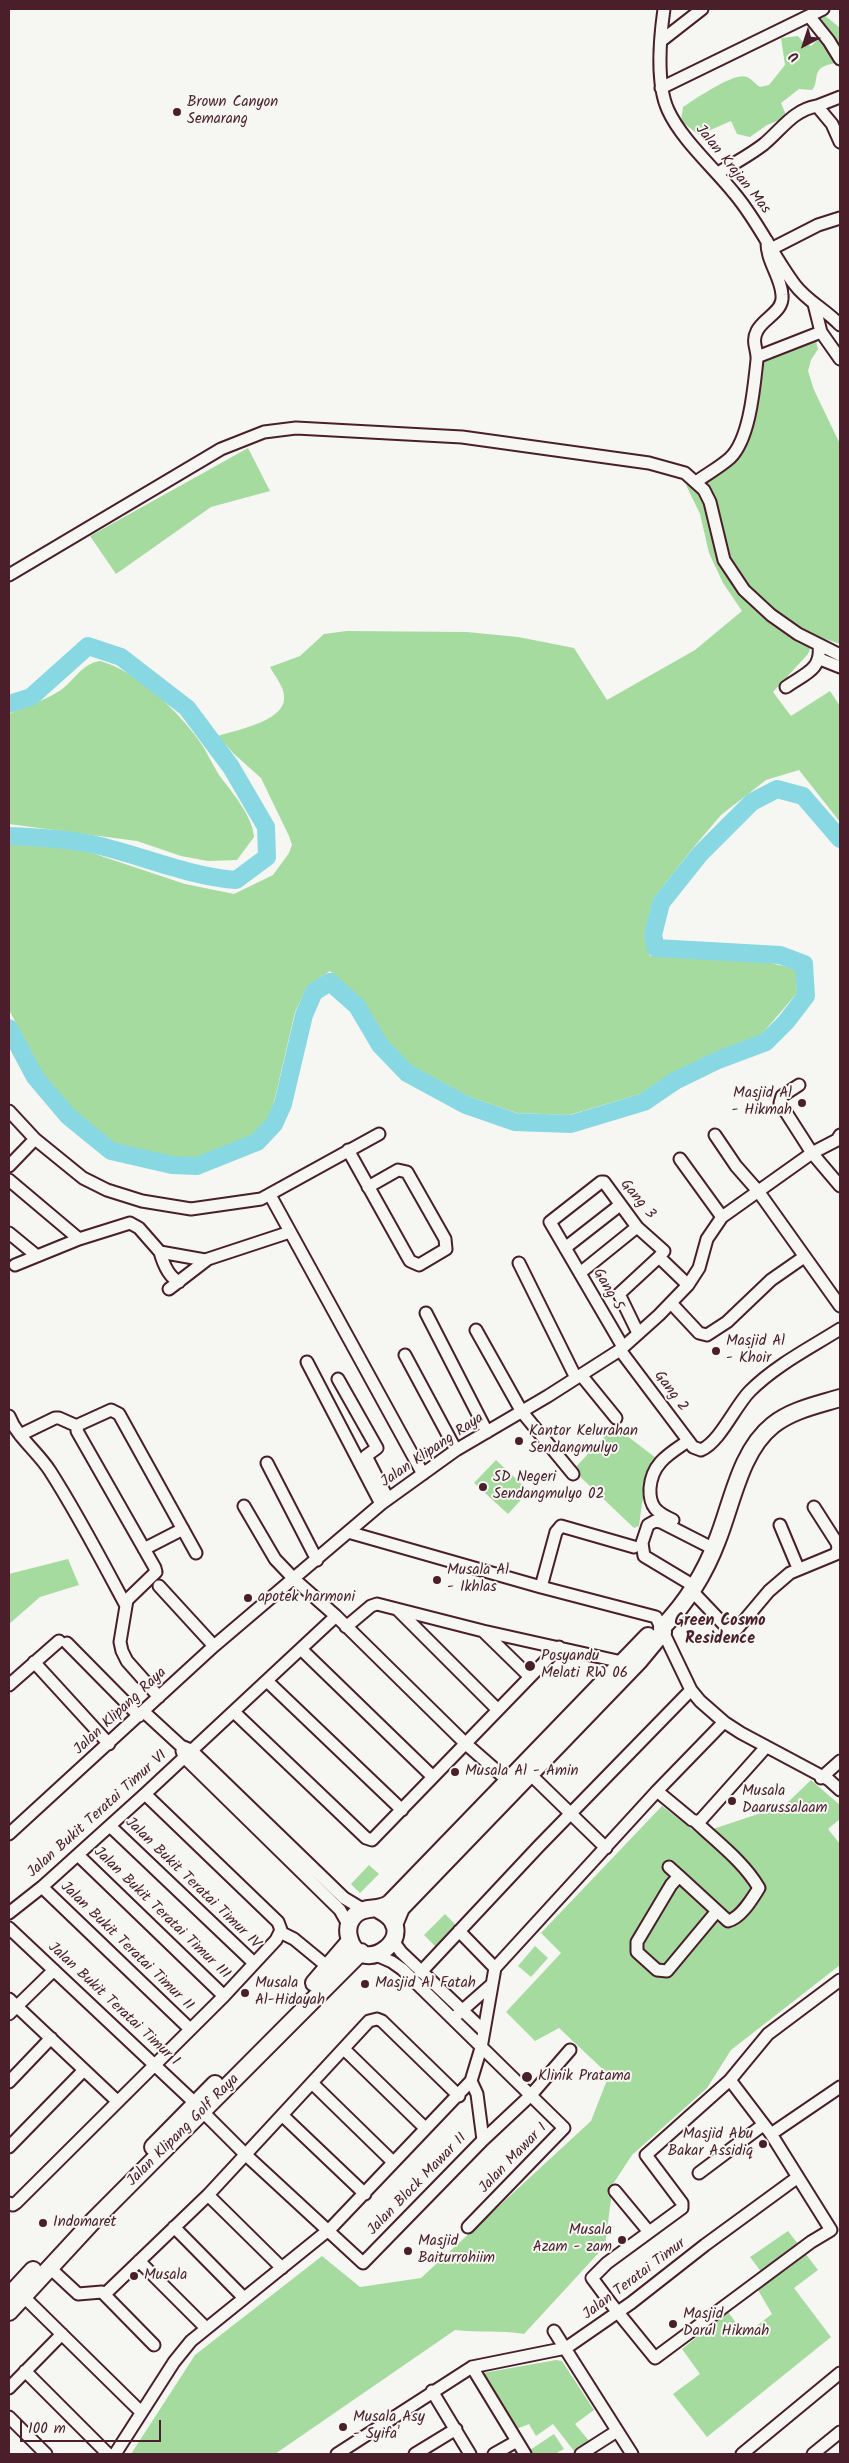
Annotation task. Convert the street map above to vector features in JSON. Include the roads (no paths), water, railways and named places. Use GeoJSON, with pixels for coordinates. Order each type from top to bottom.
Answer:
{"type":"FeatureCollection","features":[{"type":"Feature","properties":{"kind":"main road"},"geometry":{"type":"LineString","coordinates":[[662,1628],[657,1627],[622,1662],[609,1685],[531,1775],[512,1785],[401,1908],[389,1947],[359,1944],[352,1919],[390,1903],[512,1785],[609,1685],[645,1654],[663,1632],[662,1628],[693,1589],[715,1546],[745,1465],[772,1426],[806,1408],[840,1398]]}},
{"type":"Feature","properties":{"kind":"main road"},"geometry":{"type":"LineString","coordinates":[[371,1910],[386,1913],[394,1933]]}},
{"type":"Feature","properties":{"kind":"main road","name":"Jalan Klipang Golf Raya"},"geometry":{"type":"LineString","coordinates":[[237,2070],[328,1968],[359,1944]]}},
{"type":"Feature","properties":{"kind":"main road","name":"Jalan Klipang Golf Raya"},"geometry":{"type":"LineString","coordinates":[[9,2312],[14,2290],[54,2259],[359,1944]]}},
{"type":"Feature","properties":{"kind":"street","name":"Jalan Krajan Mas"},"geometry":{"type":"LineString","coordinates":[[664,9],[661,41],[661,88],[668,110],[686,138],[736,195],[770,243],[795,285],[814,304],[829,313],[840,324]]}},
{"type":"Feature","properties":{"kind":"street"},"geometry":{"type":"LineString","coordinates":[[661,41],[702,9]]}},
{"type":"Feature","properties":{"kind":"street"},"geometry":{"type":"LineString","coordinates":[[661,88],[823,9]]}},
{"type":"Feature","properties":{"kind":"street"},"geometry":{"type":"LineString","coordinates":[[809,16],[830,40],[840,59]]}},
{"type":"Feature","properties":{"kind":"street"},"geometry":{"type":"LineString","coordinates":[[718,174],[763,145],[781,126],[806,109],[840,98]]}},
{"type":"Feature","properties":{"kind":"street"},"geometry":{"type":"LineString","coordinates":[[817,106],[832,124],[840,142]]}},
{"type":"Feature","properties":{"kind":"street"},"geometry":{"type":"LineString","coordinates":[[696,482],[730,458],[739,447],[754,391],[757,357],[754,342],[757,330],[778,308],[783,296],[767,253],[770,243],[840,218]]}},
{"type":"Feature","properties":{"kind":"street"},"geometry":{"type":"LineString","coordinates":[[814,304],[821,332],[840,359]]}},
{"type":"Feature","properties":{"kind":"street"},"geometry":{"type":"LineString","coordinates":[[757,357],[821,332]]}},
{"type":"Feature","properties":{"kind":"street"},"geometry":{"type":"LineString","coordinates":[[9,575],[221,449],[264,432],[283,428],[484,440],[649,463],[685,473],[704,490],[710,502],[724,560],[744,590],[771,615],[819,646],[840,655]]}},
{"type":"Feature","properties":{"kind":"street"},"geometry":{"type":"LineString","coordinates":[[786,687],[816,666],[820,660],[819,646]]}},
{"type":"Feature","properties":{"kind":"street"},"geometry":{"type":"LineString","coordinates":[[820,660],[840,667]]}},
{"type":"Feature","properties":{"kind":"street"},"geometry":{"type":"LineString","coordinates":[[799,1085],[782,1096],[780,1104],[812,1153],[840,1186]]}},
{"type":"Feature","properties":{"kind":"street"},"geometry":{"type":"LineString","coordinates":[[9,1111],[35,1139],[83,1178],[107,1190],[142,1200],[191,1209],[252,1201],[270,1195],[379,1134]]}},
{"type":"Feature","properties":{"kind":"street"},"geometry":{"type":"LineString","coordinates":[[715,1135],[736,1166],[758,1191],[840,1306]]}},
{"type":"Feature","properties":{"kind":"street","name":"Jalan Klipang Raya"},"geometry":{"type":"LineString","coordinates":[[9,1834],[214,1646],[295,1580],[384,1502],[456,1450],[522,1412],[621,1349],[688,1285],[699,1268],[707,1239],[722,1218],[812,1153],[837,1140],[840,1135]]}},
{"type":"Feature","properties":{"kind":"street"},"geometry":{"type":"LineString","coordinates":[[9,1166],[35,1139]]}},
{"type":"Feature","properties":{"kind":"street"},"geometry":{"type":"LineString","coordinates":[[348,1150],[368,1187],[412,1263],[419,1265],[446,1248],[445,1239],[407,1172],[398,1170],[368,1187]]}},
{"type":"Feature","properties":{"kind":"street"},"geometry":{"type":"LineString","coordinates":[[680,1158],[722,1218]]}},
{"type":"Feature","properties":{"kind":"street"},"geometry":{"type":"LineString","coordinates":[[9,1180],[79,1239]]}},
{"type":"Feature","properties":{"kind":"street","name":"Gang 3"},"geometry":{"type":"LineString","coordinates":[[566,1248],[550,1222],[601,1182],[604,1182],[637,1226],[664,1251],[659,1257],[688,1285]]}},
{"type":"Feature","properties":{"kind":"street"},"geometry":{"type":"LineString","coordinates":[[270,1195],[423,1474]]}},
{"type":"Feature","properties":{"kind":"street"},"geometry":{"type":"LineString","coordinates":[[566,1248],[620,1205]]}},
{"type":"Feature","properties":{"kind":"street"},"geometry":{"type":"LineString","coordinates":[[15,1265],[79,1239],[130,1223],[139,1228],[160,1252],[162,1261],[174,1279],[179,1282]]}},
{"type":"Feature","properties":{"kind":"street"},"geometry":{"type":"LineString","coordinates":[[580,1273],[637,1226]]}},
{"type":"Feature","properties":{"kind":"street"},"geometry":{"type":"LineString","coordinates":[[169,1289],[208,1260],[290,1232]]}},
{"type":"Feature","properties":{"kind":"street"},"geometry":{"type":"LineString","coordinates":[[9,1233],[37,1256]]}},
{"type":"Feature","properties":{"kind":"street","name":"Gang 5"},"geometry":{"type":"LineString","coordinates":[[566,1248],[621,1349]]}},
{"type":"Feature","properties":{"kind":"street"},"geometry":{"type":"LineString","coordinates":[[160,1252],[208,1260]]}},
{"type":"Feature","properties":{"kind":"street"},"geometry":{"type":"LineString","coordinates":[[638,1334],[619,1294],[659,1257]]}},
{"type":"Feature","properties":{"kind":"street"},"geometry":{"type":"LineString","coordinates":[[671,1303],[699,1333],[707,1335],[727,1322],[771,1280],[804,1258]]}},
{"type":"Feature","properties":{"kind":"street"},"geometry":{"type":"LineString","coordinates":[[519,1263],[579,1376],[616,1418]]}},
{"type":"Feature","properties":{"kind":"street"},"geometry":{"type":"LineString","coordinates":[[426,1313],[487,1432]]}},
{"type":"Feature","properties":{"kind":"street","name":"Gang 2"},"geometry":{"type":"LineString","coordinates":[[621,1349],[688,1441],[699,1450],[710,1443],[750,1391],[778,1369],[840,1329]]}},
{"type":"Feature","properties":{"kind":"street"},"geometry":{"type":"LineString","coordinates":[[476,1330],[522,1412],[573,1474]]}},
{"type":"Feature","properties":{"kind":"street"},"geometry":{"type":"LineString","coordinates":[[405,1355],[456,1450]]}},
{"type":"Feature","properties":{"kind":"street"},"geometry":{"type":"LineString","coordinates":[[307,1362],[384,1502]]}},
{"type":"Feature","properties":{"kind":"street"},"geometry":{"type":"LineString","coordinates":[[338,1379],[377,1448],[366,1456],[384,1502]]}},
{"type":"Feature","properties":{"kind":"street"},"geometry":{"type":"LineString","coordinates":[[77,1426],[111,1410],[119,1414],[196,1553]]}},
{"type":"Feature","properties":{"kind":"street"},"geometry":{"type":"LineString","coordinates":[[9,1416],[20,1435],[50,1471],[85,1529],[125,1604]]}},
{"type":"Feature","properties":{"kind":"street"},"geometry":{"type":"LineString","coordinates":[[20,1435],[54,1418],[59,1418],[77,1426]]}},
{"type":"Feature","properties":{"kind":"street"},"geometry":{"type":"LineString","coordinates":[[77,1426],[77,1431],[156,1572],[130,1595],[125,1604],[120,1642],[128,1662],[159,1697]]}},
{"type":"Feature","properties":{"kind":"street"},"geometry":{"type":"LineString","coordinates":[[688,1441],[666,1457],[653,1472],[650,1501],[658,1512],[715,1546]]}},
{"type":"Feature","properties":{"kind":"street"},"geometry":{"type":"LineString","coordinates":[[267,1463],[317,1560]]}},
{"type":"Feature","properties":{"kind":"street"},"geometry":{"type":"LineString","coordinates":[[244,1506],[275,1559],[295,1580],[336,1616],[466,1744],[512,1785]]}},
{"type":"Feature","properties":{"kind":"street"},"geometry":{"type":"LineString","coordinates":[[715,1546],[655,1521],[648,1525],[642,1543],[644,1556],[693,1589],[730,1631],[733,1632],[769,1591],[798,1568],[836,1554],[837,1543],[814,1507]]}},
{"type":"Feature","properties":{"kind":"street"},"geometry":{"type":"LineString","coordinates":[[780,1525],[798,1568]]}},
{"type":"Feature","properties":{"kind":"street"},"geometry":{"type":"LineString","coordinates":[[541,1587],[556,1532],[561,1526],[634,1547]]}},
{"type":"Feature","properties":{"kind":"street"},"geometry":{"type":"LineString","coordinates":[[144,1549],[183,1529]]}},
{"type":"Feature","properties":{"kind":"street"},"geometry":{"type":"LineString","coordinates":[[348,1532],[541,1587],[656,1617],[691,1690],[700,1701],[724,1722],[834,1784],[840,1790]]}},
{"type":"Feature","properties":{"kind":"street"},"geometry":{"type":"LineString","coordinates":[[159,1586],[214,1646]]}},
{"type":"Feature","properties":{"kind":"street"},"geometry":{"type":"LineString","coordinates":[[346,1627],[373,1605],[622,1662]]}},
{"type":"Feature","properties":{"kind":"street"},"geometry":{"type":"LineString","coordinates":[[397,1609],[498,1710]]}},
{"type":"Feature","properties":{"kind":"street","name":"Jalan Bukit Teratai Timur VI"},"geometry":{"type":"LineString","coordinates":[[9,1913],[42,1887],[110,1826],[145,1794],[186,1751],[234,1712],[336,1616]]}},
{"type":"Feature","properties":{"kind":"street"},"geometry":{"type":"LineString","coordinates":[[483,1631],[530,1677]]}},
{"type":"Feature","properties":{"kind":"street"},"geometry":{"type":"LineString","coordinates":[[9,1685],[34,1662],[63,1642],[141,1714],[186,1751],[344,1898],[371,1910]]}},
{"type":"Feature","properties":{"kind":"street"},"geometry":{"type":"LineString","coordinates":[[234,1712],[366,1838],[374,1839],[559,1647]]}},
{"type":"Feature","properties":{"kind":"street"},"geometry":{"type":"LineString","coordinates":[[302,1650],[433,1777]]}},
{"type":"Feature","properties":{"kind":"street"},"geometry":{"type":"LineString","coordinates":[[34,1662],[109,1744]]}},
{"type":"Feature","properties":{"kind":"street"},"geometry":{"type":"LineString","coordinates":[[268,1681],[402,1810]]}},
{"type":"Feature","properties":{"kind":"street"},"geometry":{"type":"LineString","coordinates":[[421,1972],[571,1813],[691,1690]]}},
{"type":"Feature","properties":{"kind":"street"},"geometry":{"type":"LineString","coordinates":[[115,2454],[174,2362],[191,2341],[327,2231],[365,2194],[425,2128],[459,2096],[471,2081],[481,2048],[491,1985],[496,1968],[657,1791],[724,1722]]}},
{"type":"Feature","properties":{"kind":"street"},"geometry":{"type":"LineString","coordinates":[[696,1822],[701,1821],[766,1747]]}},
{"type":"Feature","properties":{"kind":"street"},"geometry":{"type":"LineString","coordinates":[[186,1751],[340,1910],[359,1944]]}},
{"type":"Feature","properties":{"kind":"street"},"geometry":{"type":"LineString","coordinates":[[821,1778],[840,1761]]}},
{"type":"Feature","properties":{"kind":"street"},"geometry":{"type":"LineString","coordinates":[[531,1775],[606,1848]]}},
{"type":"Feature","properties":{"kind":"street"},"geometry":{"type":"LineString","coordinates":[[657,1791],[696,1822],[743,1867],[758,1888],[747,1906],[733,1920],[728,1921],[669,1867]]}},
{"type":"Feature","properties":{"kind":"street"},"geometry":{"type":"LineString","coordinates":[[145,1794],[281,1929],[328,1968]]}},
{"type":"Feature","properties":{"kind":"street","name":"Jalan Bukit Teratai Timur IV"},"geometry":{"type":"LineString","coordinates":[[110,1826],[254,1963]]}},
{"type":"Feature","properties":{"kind":"street","name":"Jalan Bukit Teratai Timur III"},"geometry":{"type":"LineString","coordinates":[[78,1855],[224,1996]]}},
{"type":"Feature","properties":{"kind":"street"},"geometry":{"type":"LineString","coordinates":[[679,1876],[671,1885],[637,1942],[637,1952],[657,1970],[667,1971],[717,1911]]}},
{"type":"Feature","properties":{"kind":"street","name":"Jalan Bukit Teratai Timur II"},"geometry":{"type":"LineString","coordinates":[[42,1887],[190,2029]]}},
{"type":"Feature","properties":{"kind":"street","name":"Jalan Bukit Teratai Timur I"},"geometry":{"type":"LineString","coordinates":[[9,1928],[154,2064],[246,2155],[327,2231]]}},
{"type":"Feature","properties":{"kind":"street"},"geometry":{"type":"LineString","coordinates":[[9,2203],[14,2205],[224,1996],[276,1940],[281,1929]]}},
{"type":"Feature","properties":{"kind":"street"},"geometry":{"type":"LineString","coordinates":[[459,1932],[496,1968]]}},
{"type":"Feature","properties":{"kind":"street"},"geometry":{"type":"LineString","coordinates":[[394,1933],[401,1952],[484,2031]]}},
{"type":"Feature","properties":{"kind":"street","name":"Jalan Mawar I"},"geometry":{"type":"LineString","coordinates":[[359,1944],[402,1969],[564,2128],[468,2227]]}},
{"type":"Feature","properties":{"kind":"street"},"geometry":{"type":"LineString","coordinates":[[54,1970],[11,2006],[52,2038],[117,2101]]}},
{"type":"Feature","properties":{"kind":"street"},"geometry":{"type":"LineString","coordinates":[[730,2080],[767,2130],[798,2178],[836,2227],[811,2242],[657,2358],[652,2356],[592,2278],[607,2263],[680,2210],[682,2205],[672,2189],[647,2159],[647,2154],[656,2144],[700,2109],[730,2080],[768,2034],[840,1980]]}},
{"type":"Feature","properties":{"kind":"street"},"geometry":{"type":"LineString","coordinates":[[452,2019],[491,1985]]}},
{"type":"Feature","properties":{"kind":"street"},"geometry":{"type":"LineString","coordinates":[[105,2294],[208,2195],[369,2021],[379,2019],[459,2096]]}},
{"type":"Feature","properties":{"kind":"street"},"geometry":{"type":"LineString","coordinates":[[9,2082],[52,2038]]}},
{"type":"Feature","properties":{"kind":"street"},"geometry":{"type":"LineString","coordinates":[[344,2050],[425,2128]]}},
{"type":"Feature","properties":{"kind":"street","name":"Jalan Block Mawar II"},"geometry":{"type":"LineString","coordinates":[[327,2231],[363,2264],[483,2140],[530,2095],[570,2050]]}},
{"type":"Feature","properties":{"kind":"street"},"geometry":{"type":"LineString","coordinates":[[9,2147],[84,2070]]}},
{"type":"Feature","properties":{"kind":"street"},"geometry":{"type":"LineString","coordinates":[[471,2081],[476,2094],[483,2140]]}},
{"type":"Feature","properties":{"kind":"street"},"geometry":{"type":"LineString","coordinates":[[312,2083],[393,2162]]}},
{"type":"Feature","properties":{"kind":"street"},"geometry":{"type":"LineString","coordinates":[[700,2173],[767,2130],[840,2087]]}},
{"type":"Feature","properties":{"kind":"street"},"geometry":{"type":"LineString","coordinates":[[282,2115],[365,2194]]}},
{"type":"Feature","properties":{"kind":"street","name":"Jalan Teratai Timur"},"geometry":{"type":"LineString","coordinates":[[337,2454],[472,2367],[566,2348],[618,2312],[705,2245],[798,2178]]}},
{"type":"Feature","properties":{"kind":"street"},"geometry":{"type":"LineString","coordinates":[[615,2191],[649,2232]]}},
{"type":"Feature","properties":{"kind":"street"},"geometry":{"type":"LineString","coordinates":[[208,2195],[282,2268]]}},
{"type":"Feature","properties":{"kind":"street"},"geometry":{"type":"LineString","coordinates":[[174,2227],[244,2298]]}},
{"type":"Feature","properties":{"kind":"street"},"geometry":{"type":"LineString","coordinates":[[54,2259],[78,2294],[99,2291],[105,2294],[154,2345]]}},
{"type":"Feature","properties":{"kind":"street"},"geometry":{"type":"LineString","coordinates":[[139,2261],[206,2328]]}},
{"type":"Feature","properties":{"kind":"street"},"geometry":{"type":"LineString","coordinates":[[14,2290],[62,2334],[141,2412]]}},
{"type":"Feature","properties":{"kind":"street"},"geometry":{"type":"LineString","coordinates":[[554,2331],[632,2454]]}},
{"type":"Feature","properties":{"kind":"street"},"geometry":{"type":"LineString","coordinates":[[9,2388],[62,2334]]}},
{"type":"Feature","properties":{"kind":"street"},"geometry":{"type":"LineString","coordinates":[[472,2367],[525,2454]]}},
{"type":"Feature","properties":{"kind":"street"},"geometry":{"type":"LineString","coordinates":[[25,2371],[108,2454]]}},
{"type":"Feature","properties":{"kind":"street"},"geometry":{"type":"LineString","coordinates":[[742,2454],[840,2373]]}},
{"type":"Feature","properties":{"kind":"street"},"geometry":{"type":"LineString","coordinates":[[432,2391],[470,2454]]}},
{"type":"Feature","properties":{"kind":"street"},"geometry":{"type":"LineString","coordinates":[[9,2417],[46,2454]]}},
{"type":"Feature","properties":{"kind":"street"},"geometry":{"type":"LineString","coordinates":[[415,2454],[456,2429]]}},
{"type":"Feature","properties":{"kind":"street"},"geometry":{"type":"LineString","coordinates":[[581,2454],[617,2431]]}},
{"type":"Feature","properties":{"kind":"street"},"geometry":{"type":"LineString","coordinates":[[813,2454],[840,2432]]}},
{"type":"Feature","properties":{"kind":"street"},"geometry":{"type":"LineString","coordinates":[[494,2454],[517,2441]]}},
{"type":"Feature","properties":{"kind":"waterway"},"geometry":{"type":"LineString","coordinates":[[9,704],[31,697],[88,646],[121,657],[187,708],[231,767],[266,827],[267,857],[236,880],[182,870],[92,844],[9,836]]}},
{"type":"Feature","properties":{"kind":"waterway"},"geometry":{"type":"LineString","coordinates":[[9,1028],[35,1077],[68,1116],[111,1151],[172,1165],[197,1166],[257,1142],[274,1124],[283,1104],[304,1015],[314,992],[330,982],[357,1006],[380,1045],[407,1073],[466,1105],[515,1122],[571,1124],[644,1102],[675,1081],[718,1060],[766,1042],[786,1022],[806,996],[804,964],[780,955],[656,948],[653,935],[661,903],[700,854],[752,802],[777,789],[803,796],[840,839]]}},
{"type":"Feature","properties":{"kind":"place","name":"Brown Canyon Semarang"},"geometry":{"type":"Point","coordinates":[177,112]}},
{"type":"Feature","properties":{"kind":"place","name":"Masjid Al - Hikmah"},"geometry":{"type":"Point","coordinates":[802,1103]}},
{"type":"Feature","properties":{"kind":"place","name":"Masjid Al - Khoir"},"geometry":{"type":"Point","coordinates":[716,1351]}},
{"type":"Feature","properties":{"kind":"place","name":"Kantor Kelurahan Sendangmulyo"},"geometry":{"type":"Point","coordinates":[519,1441]}},
{"type":"Feature","properties":{"kind":"place","name":"SD Negeri Sendangmulyo 02"},"geometry":{"type":"Point","coordinates":[483,1487]}},
{"type":"Feature","properties":{"kind":"place","name":"Musala Al - Ikhlas"},"geometry":{"type":"Point","coordinates":[437,1580]}},
{"type":"Feature","properties":{"kind":"place","name":"apotek harmoni"},"geometry":{"type":"Point","coordinates":[248,1598]}},
{"type":"Feature","properties":{"kind":"place","name":"Posyandu Melati RW 06"},"geometry":{"type":"Point","coordinates":[530,1666]}},
{"type":"Feature","properties":{"kind":"place","name":"Musala Al - Amin"},"geometry":{"type":"Point","coordinates":[455,1772]}},
{"type":"Feature","properties":{"kind":"place","name":"Musala Daarussalaam"},"geometry":{"type":"Point","coordinates":[732,1801]}},
{"type":"Feature","properties":{"kind":"place","name":"Masjid Al Fatah"},"geometry":{"type":"Point","coordinates":[365,1984]}},
{"type":"Feature","properties":{"kind":"place","name":"Musala Al-Hidayah"},"geometry":{"type":"Point","coordinates":[245,1993]}},
{"type":"Feature","properties":{"kind":"place","name":"Klinik Pratama"},"geometry":{"type":"Point","coordinates":[527,2077]}},
{"type":"Feature","properties":{"kind":"place","name":"Masjid Abu Bakar Assidiq"},"geometry":{"type":"Point","coordinates":[763,2144]}},
{"type":"Feature","properties":{"kind":"place","name":"Indomaret"},"geometry":{"type":"Point","coordinates":[43,2223]}},
{"type":"Feature","properties":{"kind":"place","name":"Musala Azam - zam"},"geometry":{"type":"Point","coordinates":[622,2240]}},
{"type":"Feature","properties":{"kind":"place","name":"Masjid Baiturrohiim"},"geometry":{"type":"Point","coordinates":[408,2251]}},
{"type":"Feature","properties":{"kind":"place","name":"Musala"},"geometry":{"type":"Point","coordinates":[134,2276]}},
{"type":"Feature","properties":{"kind":"place","name":"Masjid Darul Hikmah"},"geometry":{"type":"Point","coordinates":[673,2324]}},
{"type":"Feature","properties":{"kind":"place","name":"Musala Asy - Syifa'"},"geometry":{"type":"Point","coordinates":[343,2427]}},
{"type":"Feature","properties":{"kind":"district","name":"Green Cosmo Residence"},"geometry":{"type":"Point","coordinates":[720,1631]}}]}
